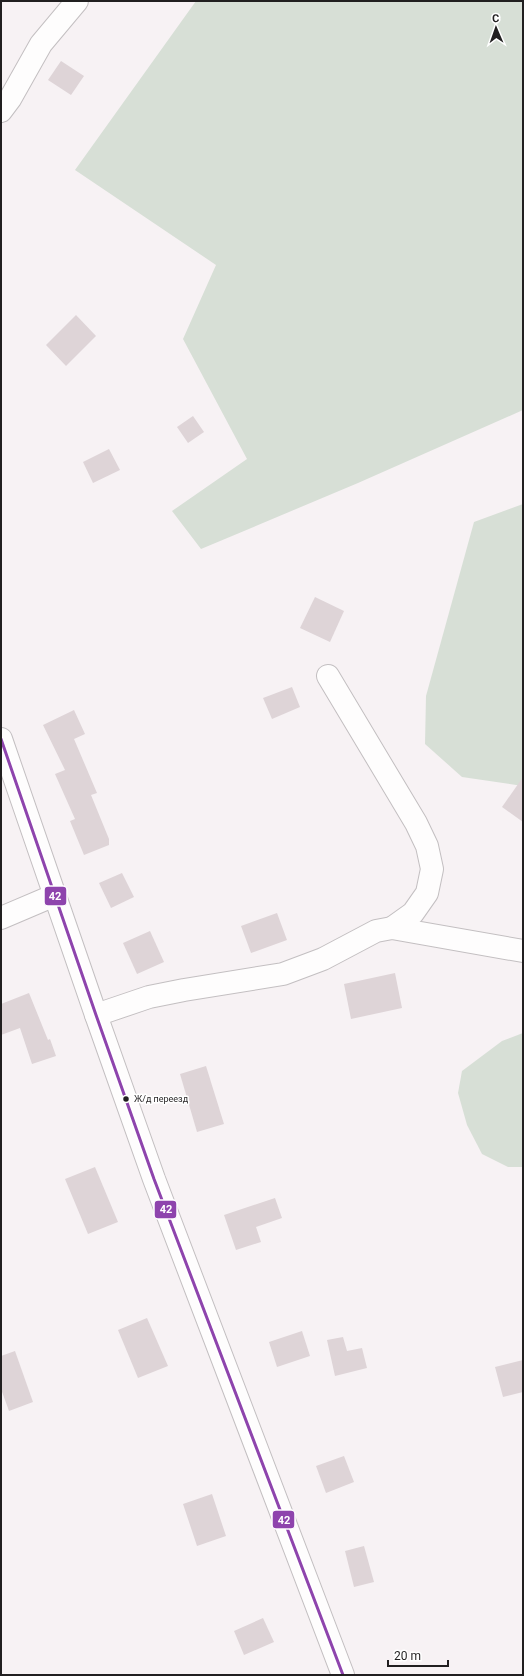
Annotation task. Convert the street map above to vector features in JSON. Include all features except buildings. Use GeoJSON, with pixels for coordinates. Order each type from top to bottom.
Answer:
{"type":"FeatureCollection","features":[{"type":"Feature","properties":{"kind":"main road"},"geometry":{"type":"LineString","coordinates":[[1,111],[10,99],[41,44],[77,1]]}},
{"type":"Feature","properties":{"kind":"main road"},"geometry":{"type":"LineString","coordinates":[[328,676],[416,822],[427,846],[432,869],[427,893],[413,913],[392,928]]}},
{"type":"Feature","properties":{"kind":"main road"},"geometry":{"type":"LineString","coordinates":[[1,741],[154,1179],[343,1675]]}},
{"type":"Feature","properties":{"kind":"main road"},"geometry":{"type":"LineString","coordinates":[[1,918],[55,895]]}},
{"type":"Feature","properties":{"kind":"main road"},"geometry":{"type":"LineString","coordinates":[[96,1015],[149,998],[184,990],[283,974],[323,959],[376,931],[392,928],[523,951]]}},
{"type":"Feature","properties":{"kind":"shaded area"},"geometry":{"type":"Polygon","coordinates":[[[196,1],[523,1],[523,410],[358,483],[201,549],[172,511],[247,459],[183,339],[216,265],[75,170],[196,1]]]}},
{"type":"Feature","properties":{"kind":"shaded area"},"geometry":{"type":"Polygon","coordinates":[[[523,504],[523,786],[462,777],[425,744],[426,696],[474,522],[523,504]]]}},
{"type":"Feature","properties":{"kind":"shaded area"},"geometry":{"type":"Polygon","coordinates":[[[523,1033],[523,1167],[508,1167],[482,1154],[467,1125],[458,1093],[462,1071],[502,1041],[523,1033]]]}},
{"type":"Feature","properties":{"kind":"transit line","name":"42"},"geometry":{"type":"LineString","coordinates":[[1,739],[154,1179],[343,1675]]}},
{"type":"Feature","properties":{"kind":"place","name":"Ж/д переезд"},"geometry":{"type":"Point","coordinates":[126,1099]}}]}
